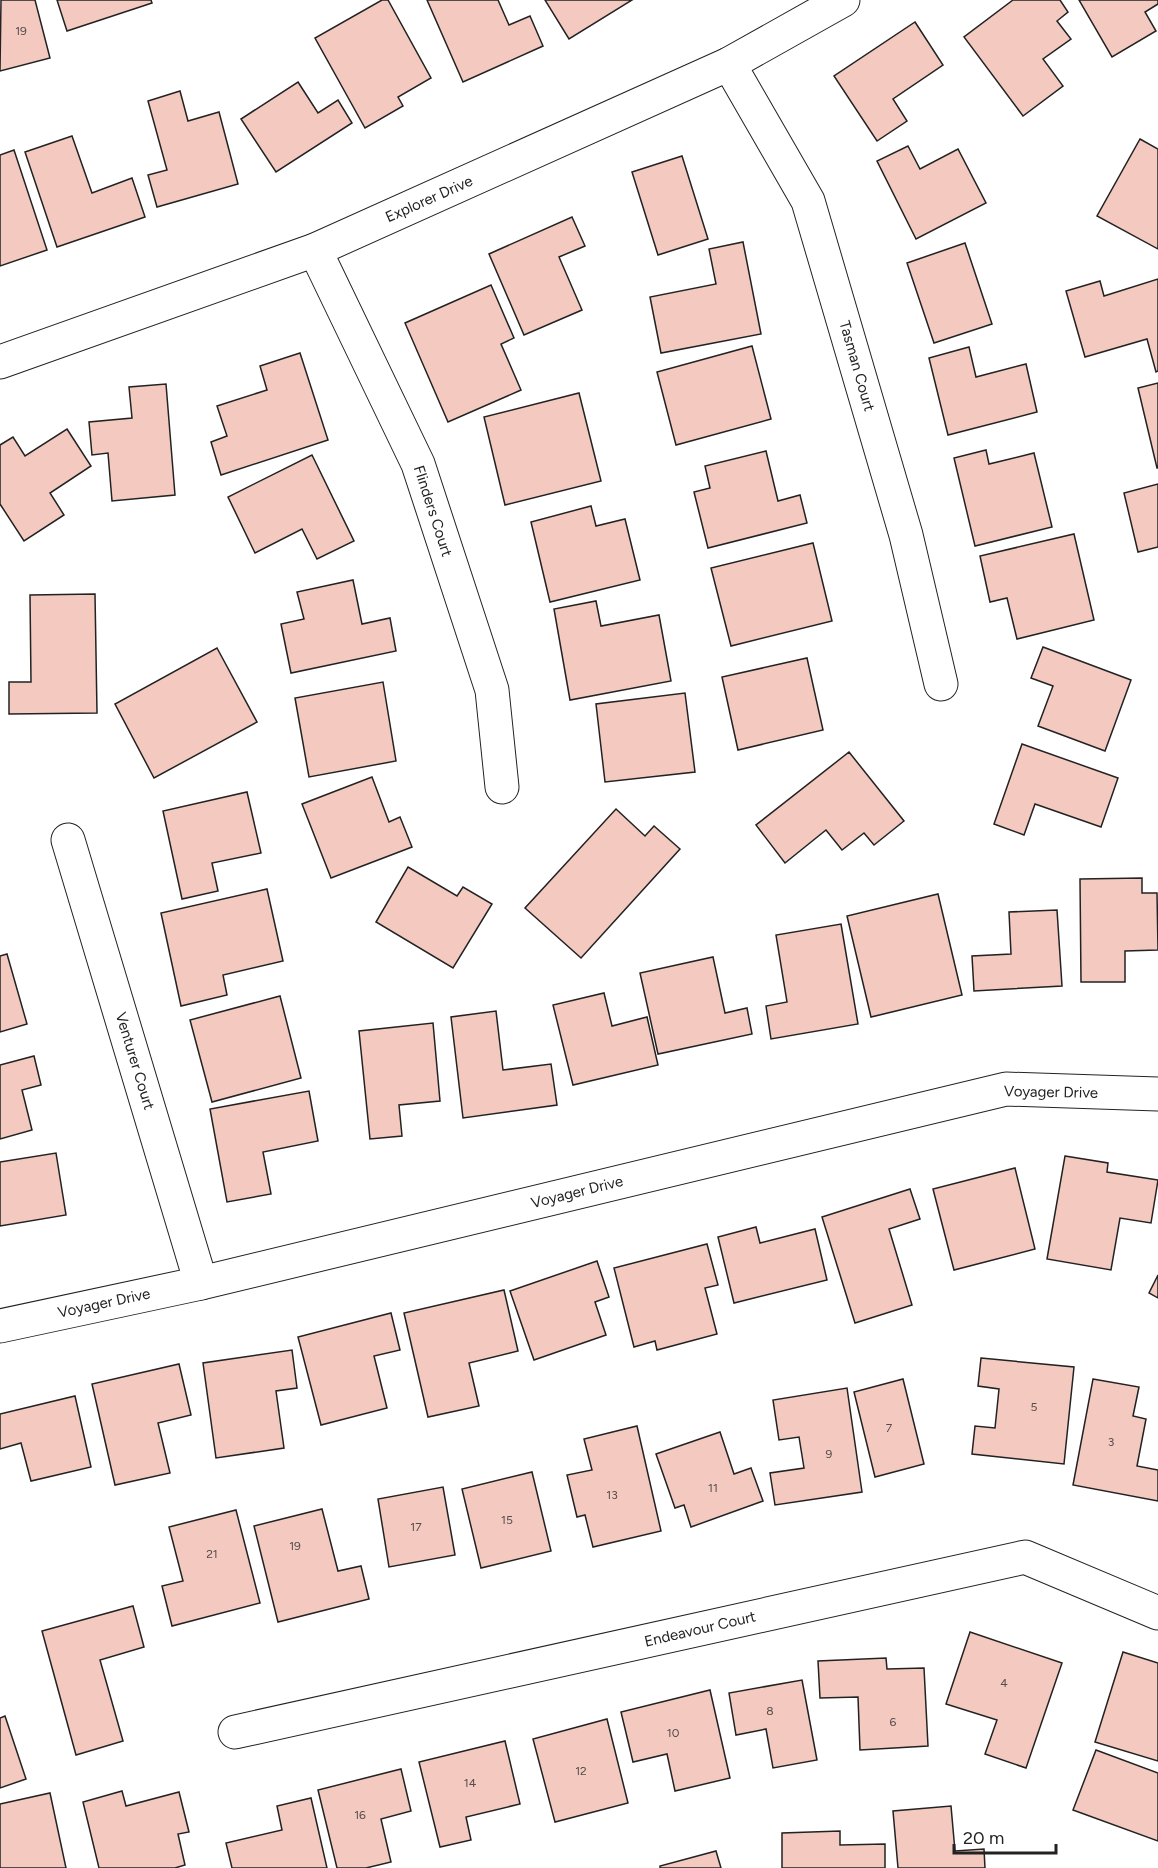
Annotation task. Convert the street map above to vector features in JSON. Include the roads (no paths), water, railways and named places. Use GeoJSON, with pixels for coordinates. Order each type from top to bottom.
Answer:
{"type":"FeatureCollection","features":[{"type":"Feature","properties":{"kind":"street","name":"Explorer Drive"},"geometry":{"type":"LineString","coordinates":[[0,362],[315,249],[729,64],[843,0]]}},
{"type":"Feature","properties":{"kind":"street","name":"Tasman Court"},"geometry":{"type":"LineString","coordinates":[[729,64],[808,201],[906,535],[941,684]]}},
{"type":"Feature","properties":{"kind":"street","name":"Flinders Court"},"geometry":{"type":"LineString","coordinates":[[315,249],[418,464],[492,690],[502,787]]}},
{"type":"Feature","properties":{"kind":"street","name":"Venturer Court"},"geometry":{"type":"LineString","coordinates":[[69,840],[201,1282]]}},
{"type":"Feature","properties":{"kind":"street","name":"Voyager Drive"},"geometry":{"type":"LineString","coordinates":[[0,1326],[201,1282],[1006,1089],[1158,1094]]}},
{"type":"Feature","properties":{"kind":"street","name":"Endeavour Court"},"geometry":{"type":"LineString","coordinates":[[235,1732],[1025,1557],[1158,1613]]}}]}
